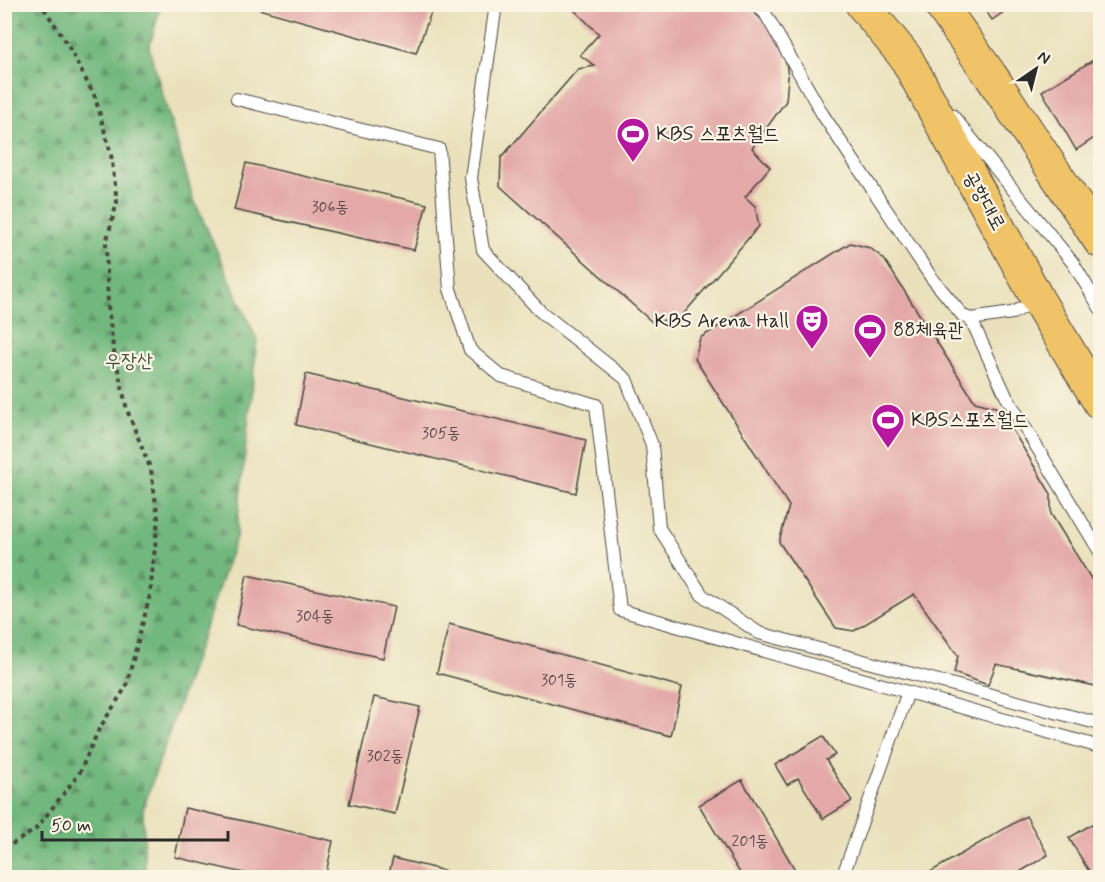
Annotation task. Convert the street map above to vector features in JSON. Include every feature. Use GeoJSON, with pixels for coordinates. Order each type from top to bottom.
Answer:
{"type":"FeatureCollection","features":[{"type":"Feature","properties":{"kind":"main road","name":"공항대로"},"geometry":{"type":"LineString","coordinates":[[862,4],[906,58],[1038,300],[1101,403]]}},
{"type":"Feature","properties":{"kind":"main road"},"geometry":{"type":"LineString","coordinates":[[940,4],[1101,241]]}},
{"type":"Feature","properties":{"kind":"lane"},"geometry":{"type":"LineString","coordinates":[[496,4],[471,178],[483,250],[540,311],[626,378],[652,445],[659,528],[702,595],[759,633],[1101,724]]}},
{"type":"Feature","properties":{"kind":"lane"},"geometry":{"type":"LineString","coordinates":[[755,4],[765,13],[823,115],[931,277],[963,316],[971,319],[1012,313],[1038,300]]}},
{"type":"Feature","properties":{"kind":"lane"},"geometry":{"type":"LineString","coordinates":[[906,58],[1073,263],[1101,308]]}},
{"type":"Feature","properties":{"kind":"lane"},"geometry":{"type":"LineString","coordinates":[[237,99],[439,148],[450,289],[470,350],[501,376],[596,405],[620,610],[1101,747]]}},
{"type":"Feature","properties":{"kind":"lane"},"geometry":{"type":"LineString","coordinates":[[971,319],[1006,396],[1101,552]]}},
{"type":"Feature","properties":{"kind":"lane"},"geometry":{"type":"LineString","coordinates":[[842,878],[908,692]]}},
{"type":"Feature","properties":{"kind":"path"},"geometry":{"type":"LineString","coordinates":[[4,849],[35,830],[79,774],[99,729],[126,687],[150,595],[158,518],[151,470],[127,410],[113,347],[108,306],[106,243],[117,202],[111,154],[95,97],[65,40],[41,4]]}},
{"type":"Feature","properties":{"kind":"green space","name":"우장산"},"geometry":{"type":"Polygon","coordinates":[[[5,4],[161,5],[149,48],[193,198],[257,340],[236,537],[143,809],[145,877],[5,877],[5,4]]]}},
{"type":"Feature","properties":{"kind":"building"},"geometry":{"type":"Polygon","coordinates":[[[241,4],[426,4],[433,7],[416,53],[241,4]]]}},
{"type":"Feature","properties":{"kind":"building","name":"KBS 스포츠월드"},"geometry":{"type":"Polygon","coordinates":[[[568,4],[745,4],[775,32],[785,52],[788,78],[786,101],[752,148],[770,167],[745,197],[755,206],[759,226],[680,318],[652,322],[500,186],[501,158],[578,69],[595,66],[580,55],[599,34],[568,4]]]}},
{"type":"Feature","properties":{"kind":"building"},"geometry":{"type":"Polygon","coordinates":[[[981,4],[1015,4],[992,20],[981,4]]]}},
{"type":"Feature","properties":{"kind":"building"},"geometry":{"type":"Polygon","coordinates":[[[1100,56],[1100,134],[1076,150],[1042,91],[1100,56]]]}},
{"type":"Feature","properties":{"kind":"building"},"geometry":{"type":"Polygon","coordinates":[[[246,163],[427,204],[414,250],[234,210],[246,163]]]}},
{"type":"Feature","properties":{"kind":"building","name":"KBS스포츠월드"},"geometry":{"type":"Polygon","coordinates":[[[850,243],[870,248],[884,259],[975,402],[999,408],[1051,494],[1051,514],[1100,593],[1100,687],[996,664],[988,685],[954,673],[958,656],[914,594],[854,631],[836,628],[779,542],[789,506],[695,359],[700,338],[850,243]]]}},
{"type":"Feature","properties":{"kind":"building"},"geometry":{"type":"Polygon","coordinates":[[[306,374],[586,440],[576,493],[296,425],[306,374]]]}},
{"type":"Feature","properties":{"kind":"building"},"geometry":{"type":"Polygon","coordinates":[[[247,575],[394,607],[383,658],[236,625],[247,575]]]}},
{"type":"Feature","properties":{"kind":"building"},"geometry":{"type":"Polygon","coordinates":[[[449,624],[682,687],[671,736],[437,673],[449,624]]]}},
{"type":"Feature","properties":{"kind":"building"},"geometry":{"type":"Polygon","coordinates":[[[374,697],[420,707],[395,814],[349,804],[374,697]]]}},
{"type":"Feature","properties":{"kind":"building"},"geometry":{"type":"Polygon","coordinates":[[[823,736],[835,755],[826,760],[852,801],[823,819],[798,778],[787,785],[775,765],[823,736]]]}},
{"type":"Feature","properties":{"kind":"building"},"geometry":{"type":"Polygon","coordinates":[[[742,780],[800,878],[743,878],[699,805],[742,780]]]}},
{"type":"Feature","properties":{"kind":"building"},"geometry":{"type":"Polygon","coordinates":[[[185,808],[333,841],[325,878],[265,878],[175,857],[185,808]]]}},
{"type":"Feature","properties":{"kind":"building"},"geometry":{"type":"Polygon","coordinates":[[[1026,816],[1048,855],[1010,878],[920,878],[1026,816]]]}},
{"type":"Feature","properties":{"kind":"building"},"geometry":{"type":"Polygon","coordinates":[[[1100,819],[1100,878],[1093,878],[1069,838],[1100,819]]]}},
{"type":"Feature","properties":{"kind":"building"},"geometry":{"type":"Polygon","coordinates":[[[393,858],[470,877],[470,878],[388,878],[393,858]]]}},
{"type":"Feature","properties":{"kind":"place","name":"KBS 스포츠월드"},"geometry":{"type":"Point","coordinates":[633,163]}},
{"type":"Feature","properties":{"kind":"place","name":"KBS Arena Hall"},"geometry":{"type":"Point","coordinates":[812,350]}},
{"type":"Feature","properties":{"kind":"place","name":"88체육관"},"geometry":{"type":"Point","coordinates":[870,359]}},
{"type":"Feature","properties":{"kind":"place","name":"KBS스포츠월드"},"geometry":{"type":"Point","coordinates":[888,449]}}]}
